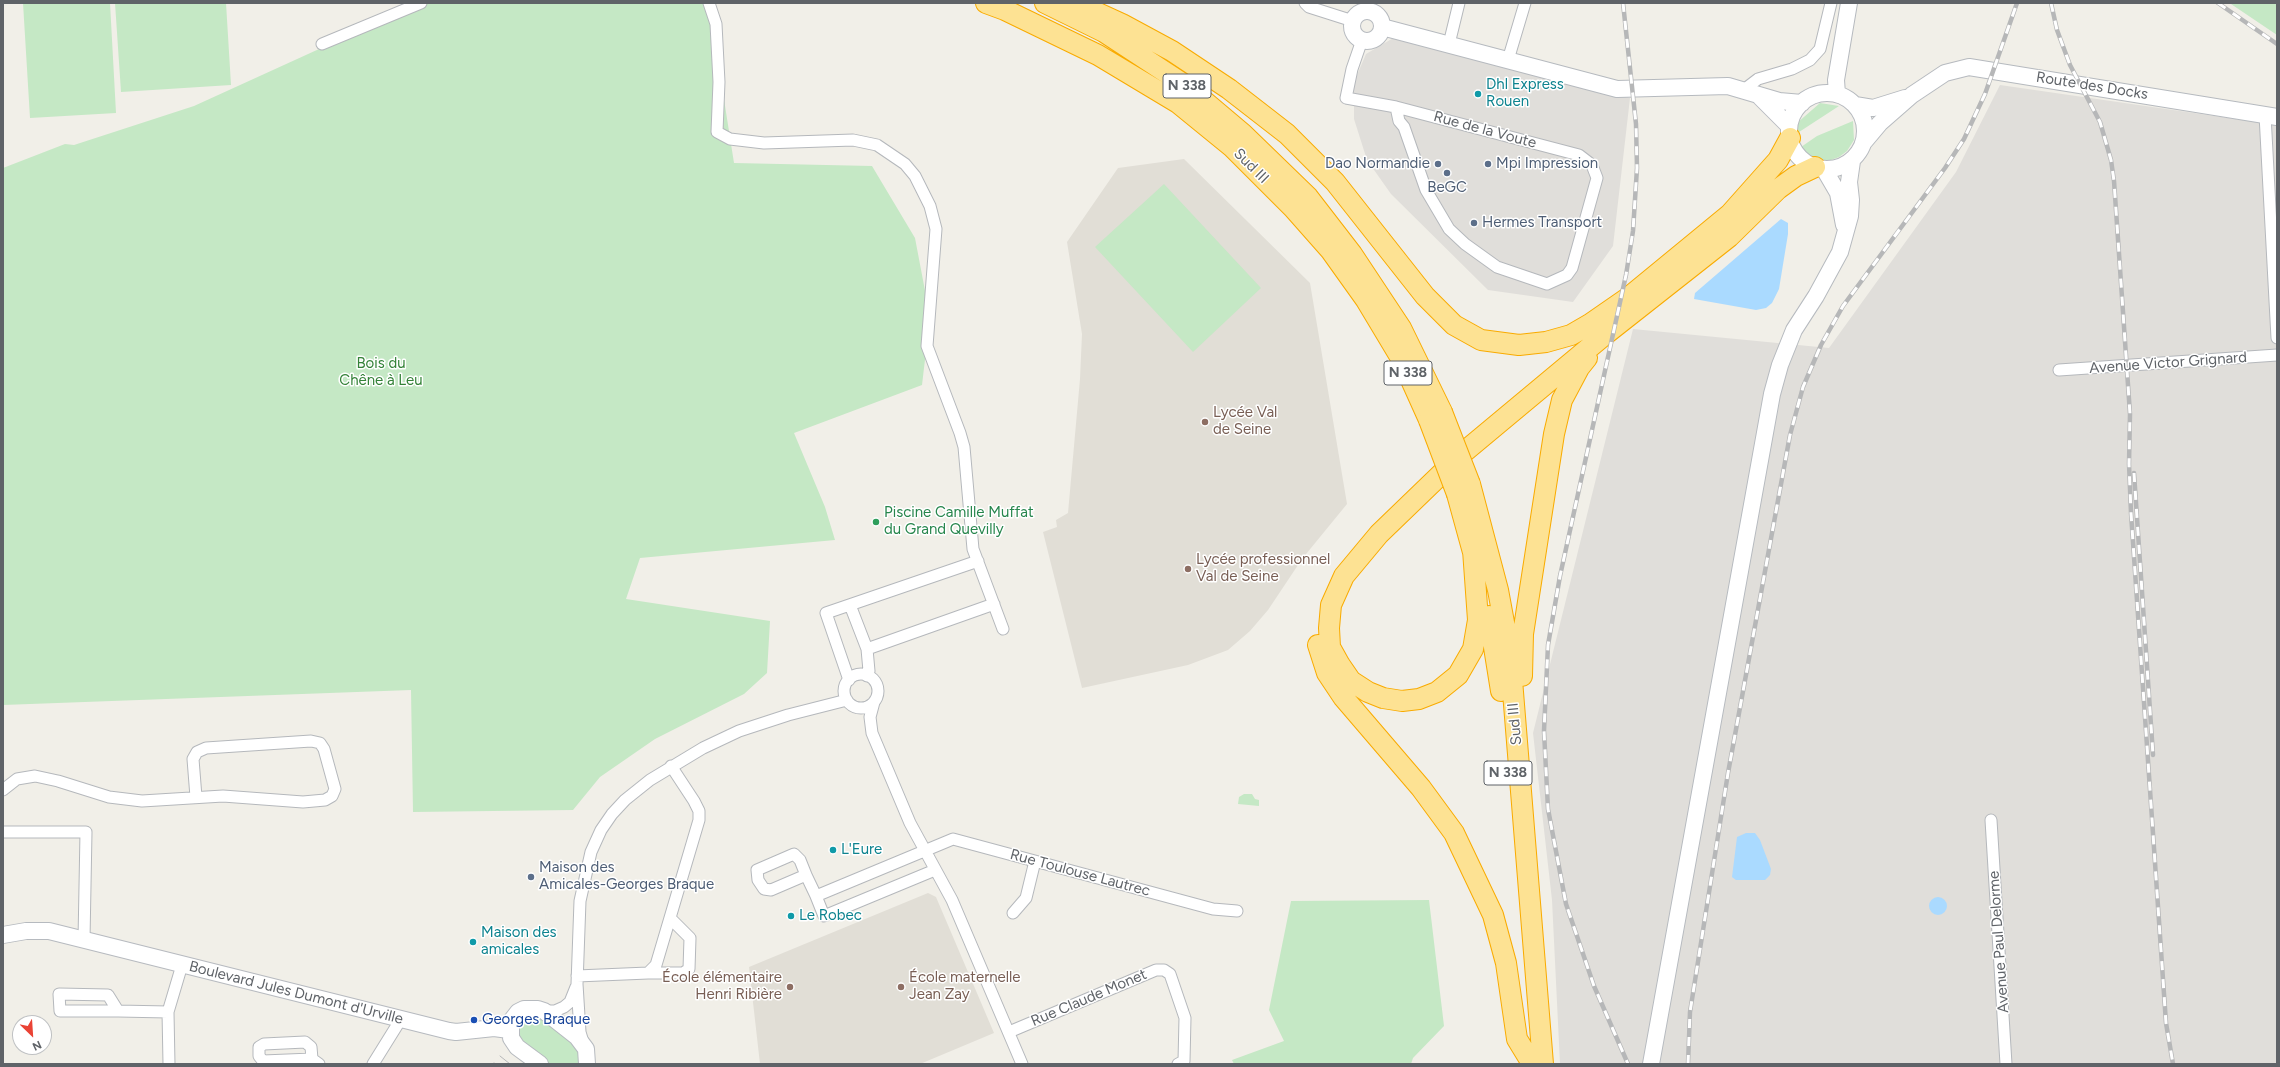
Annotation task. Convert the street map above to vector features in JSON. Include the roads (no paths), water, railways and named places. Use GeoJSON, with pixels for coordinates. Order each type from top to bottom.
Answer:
{"type":"FeatureCollection","features":[{"type":"Feature","properties":{"kind":"highway","name":"Sud III"},"geometry":{"type":"LineString","coordinates":[[986,3],[1005,10],[1098,55],[1178,103],[1232,147],[1293,208],[1344,269],[1366,300],[1436,416]]}},
{"type":"Feature","properties":{"kind":"highway","name":"Sud III"},"geometry":{"type":"LineString","coordinates":[[1045,3],[1104,32],[1185,84],[1243,134],[1308,197],[1352,254],[1401,328],[1436,416]]}},
{"type":"Feature","properties":{"kind":"highway"},"geometry":{"type":"LineString","coordinates":[[1076,3],[1122,24],[1172,51],[1229,89],[1287,134],[1335,182],[1425,296],[1454,325],[1481,340],[1519,345],[1546,342],[1571,335],[1584,328],[1629,297],[1730,214],[1778,160],[1790,132]]}},
{"type":"Feature","properties":{"kind":"highway"},"geometry":{"type":"LineString","coordinates":[[1473,550],[1478,620],[1473,649],[1458,675],[1437,692],[1419,699],[1402,701],[1383,698],[1368,692],[1351,681],[1330,647],[1329,628],[1332,605],[1344,576],[1379,534],[1440,473],[1625,320],[1729,237],[1778,189],[1796,176],[1819,168]]}},
{"type":"Feature","properties":{"kind":"highway"},"geometry":{"type":"LineString","coordinates":[[1533,1062],[1518,1039],[1506,963],[1493,915],[1454,833],[1420,788],[1343,697],[1327,673],[1316,638],[1316,614],[1325,587],[1354,544],[1398,498],[1459,438],[1608,319],[1629,297]]}},
{"type":"Feature","properties":{"kind":"highway"},"geometry":{"type":"LineString","coordinates":[[1516,726],[1522,708],[1523,634],[1554,434],[1562,400],[1579,368],[1625,320]]}},
{"type":"Feature","properties":{"kind":"highway","name":"N 338"},"geometry":{"type":"LineString","coordinates":[[1436,416],[1463,489]]}},
{"type":"Feature","properties":{"kind":"highway","name":"Sud III"},"geometry":{"type":"LineString","coordinates":[[1463,489],[1473,550],[1486,600],[1501,696],[1533,1062]]}},
{"type":"Feature","properties":{"kind":"highway","name":"Sud III"},"geometry":{"type":"LineString","coordinates":[[1463,489],[1498,590],[1510,655],[1516,726],[1533,1062]]}},
{"type":"Feature","properties":{"kind":"street"},"geometry":{"type":"LineString","coordinates":[[322,44],[421,3]]}},
{"type":"Feature","properties":{"kind":"street"},"geometry":{"type":"LineString","coordinates":[[709,3],[716,24],[718,82],[717,132],[730,139],[764,144],[853,140],[877,145],[904,164],[915,176],[930,206],[936,229],[927,346],[962,440],[973,549],[1003,629]]}},
{"type":"Feature","properties":{"kind":"street"},"geometry":{"type":"LineString","coordinates":[[1305,3],[1308,7],[1376,14],[1382,27]]}},
{"type":"Feature","properties":{"kind":"street"},"geometry":{"type":"LineString","coordinates":[[1449,44],[1460,3]]}},
{"type":"Feature","properties":{"kind":"street"},"geometry":{"type":"LineString","coordinates":[[1508,60],[1524,3]]}},
{"type":"Feature","properties":{"kind":"street"},"geometry":{"type":"LineString","coordinates":[[1752,93],[1758,79],[1792,69],[1810,60],[1815,55],[1820,49],[1831,3]]}},
{"type":"Feature","properties":{"kind":"street"},"geometry":{"type":"LineString","coordinates":[[1837,94],[1836,80],[1849,3]]}},
{"type":"Feature","properties":{"kind":"street"},"geometry":{"type":"LineString","coordinates":[[1359,12],[1354,34],[1362,40],[1376,38],[1382,27]]}},
{"type":"Feature","properties":{"kind":"street"},"geometry":{"type":"LineString","coordinates":[[1382,27],[1617,90],[1715,85],[1752,93],[1779,101],[1802,102]]}},
{"type":"Feature","properties":{"kind":"street","name":"Rue de la Voute"},"geometry":{"type":"LineString","coordinates":[[1362,40],[1352,69],[1346,98],[1396,107],[1579,155],[1592,165],[1597,178],[1572,268],[1567,275],[1547,284],[1496,267],[1465,244],[1449,229],[1426,190],[1404,127],[1399,122],[1396,107]]}},
{"type":"Feature","properties":{"kind":"street","name":"Route des Docks"},"geometry":{"type":"LineString","coordinates":[[1912,95],[1945,74],[1961,68],[1979,68],[2271,116]]}},
{"type":"Feature","properties":{"kind":"street"},"geometry":{"type":"LineString","coordinates":[[1752,93],[1790,132],[1799,157],[1819,168],[1838,193],[1845,236]]}},
{"type":"Feature","properties":{"kind":"street"},"geometry":{"type":"LineString","coordinates":[[1790,132],[1796,109],[1802,102],[1818,94],[1837,94],[1855,105],[1873,108],[1912,95]]}},
{"type":"Feature","properties":{"kind":"street"},"geometry":{"type":"LineString","coordinates":[[1819,168],[1842,166],[1852,161],[1864,142],[1880,123],[1912,95]]}},
{"type":"Feature","properties":{"kind":"street"},"geometry":{"type":"LineString","coordinates":[[1855,105],[1865,122],[1864,142]]}},
{"type":"Feature","properties":{"kind":"street"},"geometry":{"type":"LineString","coordinates":[[2271,116],[2277,338]]}},
{"type":"Feature","properties":{"kind":"street"},"geometry":{"type":"LineString","coordinates":[[1651,1064],[1772,394],[1780,365],[1791,336],[1820,290],[1840,252],[1850,216],[1851,200],[1849,182],[1852,161]]}},
{"type":"Feature","properties":{"kind":"street","name":"Avenue Victor Grignard"},"geometry":{"type":"LineString","coordinates":[[2059,370],[2277,355]]}},
{"type":"Feature","properties":{"kind":"street"},"geometry":{"type":"LineString","coordinates":[[849,680],[826,613],[978,561]]}},
{"type":"Feature","properties":{"kind":"street"},"geometry":{"type":"LineString","coordinates":[[867,649],[994,604]]}},
{"type":"Feature","properties":{"kind":"street"},"geometry":{"type":"LineString","coordinates":[[850,605],[867,649],[869,671],[867,676]]}},
{"type":"Feature","properties":{"kind":"street"},"geometry":{"type":"LineString","coordinates":[[872,733],[870,717],[878,688],[873,679],[867,676],[858,675],[849,680],[845,689],[847,700],[856,707],[872,733],[910,824],[952,900],[1022,1064]]}},
{"type":"Feature","properties":{"kind":"street"},"geometry":{"type":"LineString","coordinates":[[587,1064],[588,1054],[580,1032],[577,980],[580,901],[586,865],[601,830],[625,800],[671,766],[739,730],[788,715],[847,700]]}},
{"type":"Feature","properties":{"kind":"street"},"geometry":{"type":"LineString","coordinates":[[856,707],[864,708],[874,702]]}},
{"type":"Feature","properties":{"kind":"street"},"geometry":{"type":"LineString","coordinates":[[3,790],[17,779],[36,776],[58,781],[109,797],[142,801],[223,796],[303,802],[325,800],[332,796],[335,789],[324,749],[320,743],[311,741],[206,748],[196,752],[193,759],[196,797]]}},
{"type":"Feature","properties":{"kind":"street"},"geometry":{"type":"LineString","coordinates":[[648,973],[656,965],[699,820],[699,811],[671,766]]}},
{"type":"Feature","properties":{"kind":"street","name":"Avenue Paul Delorme"},"geometry":{"type":"LineString","coordinates":[[1991,820],[2006,1064]]}},
{"type":"Feature","properties":{"kind":"street"},"geometry":{"type":"LineString","coordinates":[[3,832],[86,832],[84,940]]}},
{"type":"Feature","properties":{"kind":"street","name":"Rue Toulouse Lautrec"},"geometry":{"type":"LineString","coordinates":[[816,896],[953,840],[1214,909],[1237,911]]}},
{"type":"Feature","properties":{"kind":"street"},"geometry":{"type":"LineString","coordinates":[[1013,913],[1026,898],[1035,861]]}},
{"type":"Feature","properties":{"kind":"street"},"geometry":{"type":"LineString","coordinates":[[806,875],[824,916],[936,870]]}},
{"type":"Feature","properties":{"kind":"street"},"geometry":{"type":"LineString","coordinates":[[577,980],[648,973],[683,973],[689,969],[690,938],[670,918]]}},
{"type":"Feature","properties":{"kind":"street","name":"Boulevard Jules Dumont d'Urville"},"geometry":{"type":"LineString","coordinates":[[3,935],[26,931],[49,931],[456,1032],[494,1028],[509,1030]]}},
{"type":"Feature","properties":{"kind":"street"},"geometry":{"type":"LineString","coordinates":[[169,1064],[168,1012],[182,965]]}},
{"type":"Feature","properties":{"kind":"street","name":"Rue Claude Monet"},"geometry":{"type":"LineString","coordinates":[[1009,1032],[1156,970],[1164,970],[1170,974],[1186,1018],[1184,1061],[1178,1064]]}},
{"type":"Feature","properties":{"kind":"street"},"geometry":{"type":"LineString","coordinates":[[540,1064],[513,1042],[509,1030],[511,1021],[518,1012],[530,1008],[544,1011],[555,1011],[564,1007],[570,1002],[577,980]]}},
{"type":"Feature","properties":{"kind":"street"},"geometry":{"type":"LineString","coordinates":[[118,1011],[108,995],[60,994],[60,1011],[168,1012]]}},
{"type":"Feature","properties":{"kind":"street"},"geometry":{"type":"LineString","coordinates":[[544,1011],[583,1043]]}},
{"type":"Feature","properties":{"kind":"street"},"geometry":{"type":"LineString","coordinates":[[373,1064],[401,1019]]}},
{"type":"Feature","properties":{"kind":"water"},"geometry":{"type":"Polygon","coordinates":[[[1781,219],[1788,223],[1788,234],[1779,289],[1772,303],[1766,308],[1756,310],[1694,299],[1695,293],[1781,219]]]}},
{"type":"Feature","properties":{"kind":"water"},"geometry":{"type":"Polygon","coordinates":[[[1746,833],[1755,833],[1760,840],[1771,869],[1770,875],[1765,880],[1736,880],[1732,877],[1737,837],[1746,833]]]}},
{"type":"Feature","properties":{"kind":"water"},"geometry":{"type":"Polygon","coordinates":[[[1938,897],[1944,900],[1947,906],[1944,912],[1938,915],[1932,912],[1929,906],[1932,900],[1938,897]]]}},
{"type":"Feature","properties":{"kind":"tram line"},"geometry":{"type":"LineString","coordinates":[[500,1056],[510,1064]]}},
{"type":"Feature","properties":{"kind":"railway"},"geometry":{"type":"LineString","coordinates":[[1623,3],[1636,124],[1637,168],[1633,231],[1626,275],[1560,576],[1548,645],[1544,731],[1548,809],[1566,904],[1594,986],[1628,1064]]}},
{"type":"Feature","properties":{"kind":"railway"},"geometry":{"type":"LineString","coordinates":[[1688,1064],[1690,1012],[1728,773],[1790,435],[1803,387],[1821,345],[1843,306],[1945,168],[1964,139],[1985,94],[2017,3]]}},
{"type":"Feature","properties":{"kind":"railway"},"geometry":{"type":"LineString","coordinates":[[2051,3],[2057,30],[2070,65],[2100,122],[2111,160],[2114,181],[2130,414],[2129,464],[2131,513],[2166,1023],[2173,1064]]}},
{"type":"Feature","properties":{"kind":"railway"},"geometry":{"type":"LineString","coordinates":[[2218,3],[2277,44]]}},
{"type":"Feature","properties":{"kind":"railway"},"geometry":{"type":"LineString","coordinates":[[2134,473],[2153,755]]}},
{"type":"Feature","properties":{"kind":"place","name":"Dhl Express Rouen"},"geometry":{"type":"Point","coordinates":[1478,94]}},
{"type":"Feature","properties":{"kind":"place","name":"Dao Normandie"},"geometry":{"type":"Point","coordinates":[1438,164]}},
{"type":"Feature","properties":{"kind":"place","name":"Mpi Impression"},"geometry":{"type":"Point","coordinates":[1488,164]}},
{"type":"Feature","properties":{"kind":"place","name":"BeGC"},"geometry":{"type":"Point","coordinates":[1447,173]}},
{"type":"Feature","properties":{"kind":"place","name":"Hermes Transport"},"geometry":{"type":"Point","coordinates":[1474,223]}},
{"type":"Feature","properties":{"kind":"place","name":"Lycée Val de Seine"},"geometry":{"type":"Point","coordinates":[1205,422]}},
{"type":"Feature","properties":{"kind":"place","name":"Piscine Camille Muffat du Grand Quevilly"},"geometry":{"type":"Point","coordinates":[876,522]}},
{"type":"Feature","properties":{"kind":"place","name":"Lycée professionnel Val de Seine"},"geometry":{"type":"Point","coordinates":[1188,569]}},
{"type":"Feature","properties":{"kind":"place","name":"L'Eure"},"geometry":{"type":"Point","coordinates":[833,850]}},
{"type":"Feature","properties":{"kind":"place","name":"Maison des Amicales-Georges Braque"},"geometry":{"type":"Point","coordinates":[531,877]}},
{"type":"Feature","properties":{"kind":"place","name":"Le Robec"},"geometry":{"type":"Point","coordinates":[791,916]}},
{"type":"Feature","properties":{"kind":"place","name":"Maison des amicales"},"geometry":{"type":"Point","coordinates":[473,942]}},
{"type":"Feature","properties":{"kind":"place","name":"École élémentaire Henri Ribière"},"geometry":{"type":"Point","coordinates":[790,987]}},
{"type":"Feature","properties":{"kind":"place","name":"École maternelle Jean Zay"},"geometry":{"type":"Point","coordinates":[901,987]}},
{"type":"Feature","properties":{"kind":"place","name":"Georges Braque"},"geometry":{"type":"Point","coordinates":[474,1020]}},
{"type":"Feature","properties":{"kind":"park label","name":"Bois du Chêne à Leu"},"geometry":{"type":"Point","coordinates":[381,372]}}]}
